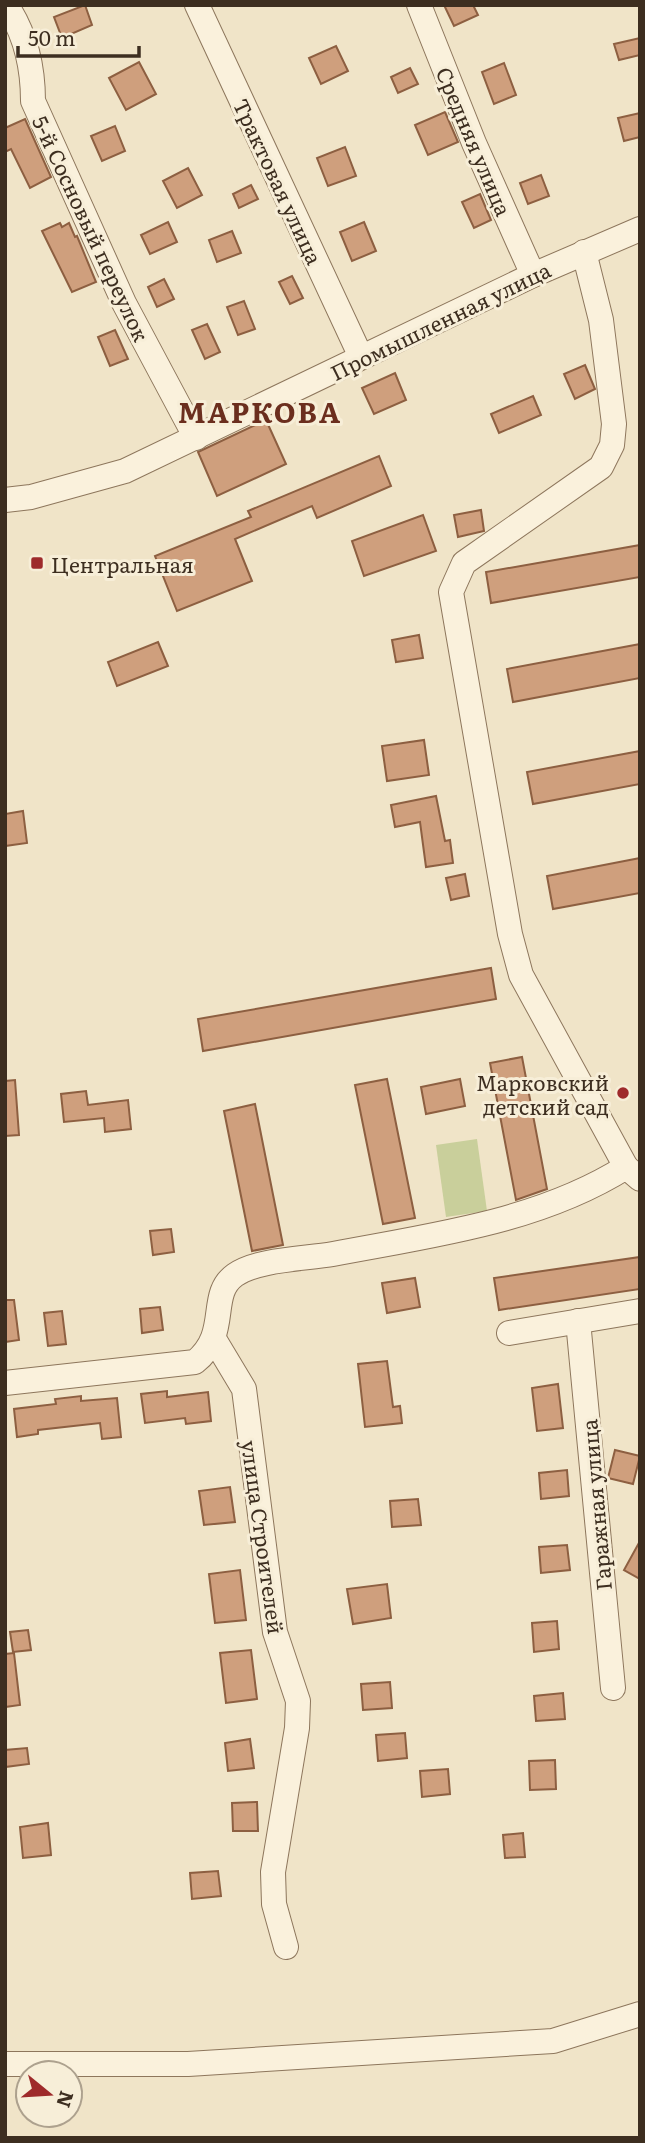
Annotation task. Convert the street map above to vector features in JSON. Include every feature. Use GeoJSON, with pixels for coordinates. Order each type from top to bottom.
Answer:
{"type":"FeatureCollection","features":[{"type":"Feature","properties":{"kind":"street","name":"Трактовая улица"},"geometry":{"type":"LineString","coordinates":[[197,5],[361,357]]}},
{"type":"Feature","properties":{"kind":"street","name":"Средняя улица"},"geometry":{"type":"LineString","coordinates":[[419,5],[474,143],[533,275]]}},
{"type":"Feature","properties":{"kind":"street","name":"5-й Сосновый переулок"},"geometry":{"type":"LineString","coordinates":[[8,11],[19,26],[29,55],[33,102],[124,303],[196,438]]}},
{"type":"Feature","properties":{"kind":"street","name":"Промышленная улица"},"geometry":{"type":"LineString","coordinates":[[5,500],[31,497],[114,475],[533,275],[640,229]]}},
{"type":"Feature","properties":{"kind":"street"},"geometry":{"type":"LineString","coordinates":[[5,1382],[195,1362],[214,1339],[222,1288],[236,1275],[258,1264],[314,1257],[500,1220],[633,1173],[521,975],[510,934],[451,592],[455,577],[464,563],[601,467],[612,445],[614,424],[601,320],[584,252]]}},
{"type":"Feature","properties":{"kind":"street"},"geometry":{"type":"LineString","coordinates":[[509,1333],[640,1311]]}},
{"type":"Feature","properties":{"kind":"street","name":"Гаражная улица"},"geometry":{"type":"LineString","coordinates":[[578,1321],[612,1688]]}},
{"type":"Feature","properties":{"kind":"street","name":"улица Строителей"},"geometry":{"type":"LineString","coordinates":[[214,1339],[244,1389],[275,1632],[298,1702],[297,1728],[273,1872],[274,1904],[286,1947]]}},
{"type":"Feature","properties":{"kind":"street"},"geometry":{"type":"LineString","coordinates":[[5,2064],[188,2064],[553,2041],[640,2014]]}},
{"type":"Feature","properties":{"kind":"green space"},"geometry":{"type":"Polygon","coordinates":[[[477,1139],[487,1211],[446,1217],[436,1145],[477,1139]]]}},
{"type":"Feature","properties":{"kind":"building"},"geometry":{"type":"Polygon","coordinates":[[[85,5],[92,25],[62,38],[54,17],[85,5]]]}},
{"type":"Feature","properties":{"kind":"building"},"geometry":{"type":"Polygon","coordinates":[[[444,5],[473,5],[478,15],[454,26],[444,5]]]}},
{"type":"Feature","properties":{"kind":"building"},"geometry":{"type":"Polygon","coordinates":[[[640,38],[640,55],[619,60],[614,44],[640,38]]]}},
{"type":"Feature","properties":{"kind":"building"},"geometry":{"type":"Polygon","coordinates":[[[336,46],[348,71],[321,84],[309,58],[336,46]]]}},
{"type":"Feature","properties":{"kind":"building"},"geometry":{"type":"Polygon","coordinates":[[[139,62],[156,94],[126,110],[109,78],[139,62]]]}},
{"type":"Feature","properties":{"kind":"building"},"geometry":{"type":"Polygon","coordinates":[[[504,63],[516,95],[494,104],[482,72],[504,63]]]}},
{"type":"Feature","properties":{"kind":"building"},"geometry":{"type":"Polygon","coordinates":[[[410,68],[418,84],[398,93],[391,77],[410,68]]]}},
{"type":"Feature","properties":{"kind":"building"},"geometry":{"type":"Polygon","coordinates":[[[445,112],[458,142],[428,155],[415,125],[445,112]]]}},
{"type":"Feature","properties":{"kind":"building"},"geometry":{"type":"Polygon","coordinates":[[[640,113],[640,137],[624,141],[618,118],[640,113]]]}},
{"type":"Feature","properties":{"kind":"building"},"geometry":{"type":"Polygon","coordinates":[[[25,119],[51,177],[30,188],[11,149],[5,152],[5,128],[25,119]]]}},
{"type":"Feature","properties":{"kind":"building"},"geometry":{"type":"Polygon","coordinates":[[[115,126],[125,151],[102,161],[91,136],[115,126]]]}},
{"type":"Feature","properties":{"kind":"building"},"geometry":{"type":"Polygon","coordinates":[[[345,147],[356,176],[328,186],[317,158],[345,147]]]}},
{"type":"Feature","properties":{"kind":"building"},"geometry":{"type":"Polygon","coordinates":[[[188,168],[202,195],[177,208],[163,181],[188,168]]]}},
{"type":"Feature","properties":{"kind":"building"},"geometry":{"type":"Polygon","coordinates":[[[541,175],[549,196],[528,204],[520,183],[541,175]]]}},
{"type":"Feature","properties":{"kind":"building"},"geometry":{"type":"Polygon","coordinates":[[[251,185],[258,199],[239,208],[233,194],[251,185]]]}},
{"type":"Feature","properties":{"kind":"building"},"geometry":{"type":"Polygon","coordinates":[[[480,194],[491,220],[474,228],[462,202],[480,194]]]}},
{"type":"Feature","properties":{"kind":"building"},"geometry":{"type":"Polygon","coordinates":[[[168,222],[177,242],[150,254],[141,235],[168,222]]]}},
{"type":"Feature","properties":{"kind":"building"},"geometry":{"type":"Polygon","coordinates":[[[364,222],[376,251],[352,261],[340,232],[364,222]]]}},
{"type":"Feature","properties":{"kind":"building"},"geometry":{"type":"Polygon","coordinates":[[[60,223],[62,227],[69,223],[75,237],[77,236],[96,282],[72,292],[42,231],[60,223]]]}},
{"type":"Feature","properties":{"kind":"building"},"geometry":{"type":"Polygon","coordinates":[[[232,231],[241,253],[217,262],[209,240],[232,231]]]}},
{"type":"Feature","properties":{"kind":"building"},"geometry":{"type":"Polygon","coordinates":[[[292,276],[303,298],[290,304],[279,282],[292,276]]]}},
{"type":"Feature","properties":{"kind":"building"},"geometry":{"type":"Polygon","coordinates":[[[164,279],[174,299],[157,307],[148,287],[164,279]]]}},
{"type":"Feature","properties":{"kind":"building"},"geometry":{"type":"Polygon","coordinates":[[[244,301],[255,329],[238,335],[227,307],[244,301]]]}},
{"type":"Feature","properties":{"kind":"building"},"geometry":{"type":"Polygon","coordinates":[[[207,324],[220,352],[205,359],[192,330],[207,324]]]}},
{"type":"Feature","properties":{"kind":"building"},"geometry":{"type":"Polygon","coordinates":[[[115,330],[128,359],[110,366],[98,337],[115,330]]]}},
{"type":"Feature","properties":{"kind":"building"},"geometry":{"type":"Polygon","coordinates":[[[585,365],[595,389],[575,399],[564,374],[585,365]]]}},
{"type":"Feature","properties":{"kind":"building"},"geometry":{"type":"Polygon","coordinates":[[[395,373],[406,400],[374,414],[362,388],[395,373]]]}},
{"type":"Feature","properties":{"kind":"building"},"geometry":{"type":"Polygon","coordinates":[[[533,396],[541,415],[499,433],[491,414],[533,396]]]}},
{"type":"Feature","properties":{"kind":"building"},"geometry":{"type":"Polygon","coordinates":[[[266,420],[286,464],[217,496],[198,452],[266,420]]]}},
{"type":"Feature","properties":{"kind":"building"},"geometry":{"type":"Polygon","coordinates":[[[379,456],[391,486],[317,518],[312,506],[235,539],[252,581],[177,611],[155,556],[251,517],[248,511],[379,456]]]}},
{"type":"Feature","properties":{"kind":"building"},"geometry":{"type":"Polygon","coordinates":[[[481,510],[484,531],[458,537],[454,515],[481,510]]]}},
{"type":"Feature","properties":{"kind":"building"},"geometry":{"type":"Polygon","coordinates":[[[423,515],[436,551],[364,576],[352,541],[423,515]]]}},
{"type":"Feature","properties":{"kind":"building"},"geometry":{"type":"Polygon","coordinates":[[[640,545],[640,577],[491,603],[486,572],[640,545]]]}},
{"type":"Feature","properties":{"kind":"building"},"geometry":{"type":"Polygon","coordinates":[[[419,635],[423,658],[396,662],[392,640],[419,635]]]}},
{"type":"Feature","properties":{"kind":"building"},"geometry":{"type":"Polygon","coordinates":[[[158,642],[168,666],[117,686],[108,662],[158,642]]]}},
{"type":"Feature","properties":{"kind":"building"},"geometry":{"type":"Polygon","coordinates":[[[640,644],[640,678],[513,702],[507,669],[640,644]]]}},
{"type":"Feature","properties":{"kind":"building"},"geometry":{"type":"Polygon","coordinates":[[[424,740],[429,775],[387,781],[382,746],[424,740]]]}},
{"type":"Feature","properties":{"kind":"building"},"geometry":{"type":"Polygon","coordinates":[[[640,751],[640,784],[533,804],[527,772],[640,751]]]}},
{"type":"Feature","properties":{"kind":"building"},"geometry":{"type":"Polygon","coordinates":[[[436,796],[445,841],[450,840],[453,863],[426,867],[420,822],[395,827],[391,805],[436,796]]]}},
{"type":"Feature","properties":{"kind":"building"},"geometry":{"type":"Polygon","coordinates":[[[23,811],[27,843],[5,846],[5,814],[23,811]]]}},
{"type":"Feature","properties":{"kind":"building"},"geometry":{"type":"Polygon","coordinates":[[[640,858],[640,893],[553,909],[547,876],[640,858]]]}},
{"type":"Feature","properties":{"kind":"building"},"geometry":{"type":"Polygon","coordinates":[[[465,874],[469,896],[451,900],[446,878],[465,874]]]}},
{"type":"Feature","properties":{"kind":"building"},"geometry":{"type":"Polygon","coordinates":[[[491,968],[496,999],[203,1051],[198,1019],[491,968]]]}},
{"type":"Feature","properties":{"kind":"building"},"geometry":{"type":"Polygon","coordinates":[[[522,1057],[547,1189],[516,1200],[490,1063],[522,1057]]]}},
{"type":"Feature","properties":{"kind":"building"},"geometry":{"type":"Polygon","coordinates":[[[387,1079],[415,1218],[383,1224],[355,1085],[387,1079]]]}},
{"type":"Feature","properties":{"kind":"building"},"geometry":{"type":"Polygon","coordinates":[[[460,1079],[465,1106],[426,1114],[421,1087],[460,1079]]]}},
{"type":"Feature","properties":{"kind":"building"},"geometry":{"type":"Polygon","coordinates":[[[15,1080],[19,1135],[5,1136],[5,1081],[15,1080]]]}},
{"type":"Feature","properties":{"kind":"building"},"geometry":{"type":"Polygon","coordinates":[[[86,1091],[88,1105],[128,1100],[131,1129],[105,1132],[104,1118],[64,1122],[61,1094],[86,1091]]]}},
{"type":"Feature","properties":{"kind":"building"},"geometry":{"type":"Polygon","coordinates":[[[255,1104],[283,1245],[252,1251],[224,1111],[255,1104]]]}},
{"type":"Feature","properties":{"kind":"building"},"geometry":{"type":"Polygon","coordinates":[[[171,1229],[174,1252],[153,1255],[150,1231],[171,1229]]]}},
{"type":"Feature","properties":{"kind":"building"},"geometry":{"type":"Polygon","coordinates":[[[640,1257],[640,1289],[499,1310],[494,1278],[640,1257]]]}},
{"type":"Feature","properties":{"kind":"building"},"geometry":{"type":"Polygon","coordinates":[[[415,1278],[420,1307],[387,1313],[382,1283],[415,1278]]]}},
{"type":"Feature","properties":{"kind":"building"},"geometry":{"type":"Polygon","coordinates":[[[5,1300],[14,1300],[19,1340],[5,1342],[5,1300]]]}},
{"type":"Feature","properties":{"kind":"building"},"geometry":{"type":"Polygon","coordinates":[[[160,1307],[163,1330],[142,1333],[140,1309],[160,1307]]]}},
{"type":"Feature","properties":{"kind":"building"},"geometry":{"type":"Polygon","coordinates":[[[62,1311],[66,1344],[48,1346],[44,1313],[62,1311]]]}},
{"type":"Feature","properties":{"kind":"building"},"geometry":{"type":"Polygon","coordinates":[[[387,1361],[393,1407],[400,1406],[402,1423],[365,1427],[358,1364],[387,1361]]]}},
{"type":"Feature","properties":{"kind":"building"},"geometry":{"type":"Polygon","coordinates":[[[558,1384],[563,1428],[537,1431],[532,1388],[558,1384]]]}},
{"type":"Feature","properties":{"kind":"building"},"geometry":{"type":"Polygon","coordinates":[[[167,1391],[167,1397],[208,1392],[211,1421],[186,1424],[185,1418],[145,1423],[141,1394],[167,1391]]]}},
{"type":"Feature","properties":{"kind":"building"},"geometry":{"type":"Polygon","coordinates":[[[81,1396],[81,1401],[117,1398],[121,1437],[102,1439],[100,1423],[38,1430],[38,1434],[17,1437],[14,1409],[56,1404],[55,1399],[81,1396]]]}},
{"type":"Feature","properties":{"kind":"building"},"geometry":{"type":"Polygon","coordinates":[[[615,1450],[640,1456],[633,1484],[608,1478],[615,1450]]]}},
{"type":"Feature","properties":{"kind":"building"},"geometry":{"type":"Polygon","coordinates":[[[567,1470],[569,1496],[541,1499],[539,1473],[567,1470]]]}},
{"type":"Feature","properties":{"kind":"building"},"geometry":{"type":"Polygon","coordinates":[[[230,1487],[235,1522],[204,1525],[199,1491],[230,1487]]]}},
{"type":"Feature","properties":{"kind":"building"},"geometry":{"type":"Polygon","coordinates":[[[418,1499],[421,1525],[392,1527],[390,1501],[418,1499]]]}},
{"type":"Feature","properties":{"kind":"building"},"geometry":{"type":"Polygon","coordinates":[[[640,1541],[640,1579],[624,1570],[640,1541]]]}},
{"type":"Feature","properties":{"kind":"building"},"geometry":{"type":"Polygon","coordinates":[[[567,1545],[570,1570],[541,1573],[539,1547],[567,1545]]]}},
{"type":"Feature","properties":{"kind":"building"},"geometry":{"type":"Polygon","coordinates":[[[240,1570],[246,1620],[215,1623],[209,1574],[240,1570]]]}},
{"type":"Feature","properties":{"kind":"building"},"geometry":{"type":"Polygon","coordinates":[[[387,1584],[391,1618],[353,1624],[347,1589],[387,1584]]]}},
{"type":"Feature","properties":{"kind":"building"},"geometry":{"type":"Polygon","coordinates":[[[557,1621],[559,1649],[534,1652],[532,1623],[557,1621]]]}},
{"type":"Feature","properties":{"kind":"building"},"geometry":{"type":"Polygon","coordinates":[[[28,1630],[31,1650],[13,1652],[10,1632],[28,1630]]]}},
{"type":"Feature","properties":{"kind":"building"},"geometry":{"type":"Polygon","coordinates":[[[251,1650],[257,1699],[226,1703],[220,1653],[251,1650]]]}},
{"type":"Feature","properties":{"kind":"building"},"geometry":{"type":"Polygon","coordinates":[[[14,1653],[20,1705],[5,1707],[5,1654],[14,1653]]]}},
{"type":"Feature","properties":{"kind":"building"},"geometry":{"type":"Polygon","coordinates":[[[390,1682],[392,1708],[363,1710],[361,1684],[390,1682]]]}},
{"type":"Feature","properties":{"kind":"building"},"geometry":{"type":"Polygon","coordinates":[[[563,1693],[565,1719],[536,1721],[534,1696],[563,1693]]]}},
{"type":"Feature","properties":{"kind":"building"},"geometry":{"type":"Polygon","coordinates":[[[405,1733],[407,1758],[378,1761],[376,1735],[405,1733]]]}},
{"type":"Feature","properties":{"kind":"building"},"geometry":{"type":"Polygon","coordinates":[[[250,1739],[254,1768],[228,1771],[225,1743],[250,1739]]]}},
{"type":"Feature","properties":{"kind":"building"},"geometry":{"type":"Polygon","coordinates":[[[27,1748],[29,1764],[5,1767],[5,1750],[27,1748]]]}},
{"type":"Feature","properties":{"kind":"building"},"geometry":{"type":"Polygon","coordinates":[[[555,1760],[556,1789],[530,1790],[529,1761],[555,1760]]]}},
{"type":"Feature","properties":{"kind":"building"},"geometry":{"type":"Polygon","coordinates":[[[448,1769],[450,1794],[422,1797],[420,1771],[448,1769]]]}},
{"type":"Feature","properties":{"kind":"building"},"geometry":{"type":"Polygon","coordinates":[[[257,1802],[258,1831],[233,1831],[232,1803],[257,1802]]]}},
{"type":"Feature","properties":{"kind":"building"},"geometry":{"type":"Polygon","coordinates":[[[48,1823],[51,1855],[23,1858],[20,1827],[48,1823]]]}},
{"type":"Feature","properties":{"kind":"building"},"geometry":{"type":"Polygon","coordinates":[[[523,1833],[525,1857],[505,1858],[503,1835],[523,1833]]]}},
{"type":"Feature","properties":{"kind":"building"},"geometry":{"type":"Polygon","coordinates":[[[218,1871],[221,1896],[192,1899],[190,1873],[218,1871]]]}},
{"type":"Feature","properties":{"kind":"place","name":"Центральная"},"geometry":{"type":"Point","coordinates":[37,563]}},
{"type":"Feature","properties":{"kind":"place","name":"Марковский детский сад"},"geometry":{"type":"Point","coordinates":[623,1093]}},
{"type":"Feature","properties":{"kind":"district","name":"МАРКОВА"},"geometry":{"type":"Point","coordinates":[260,411]}}]}
